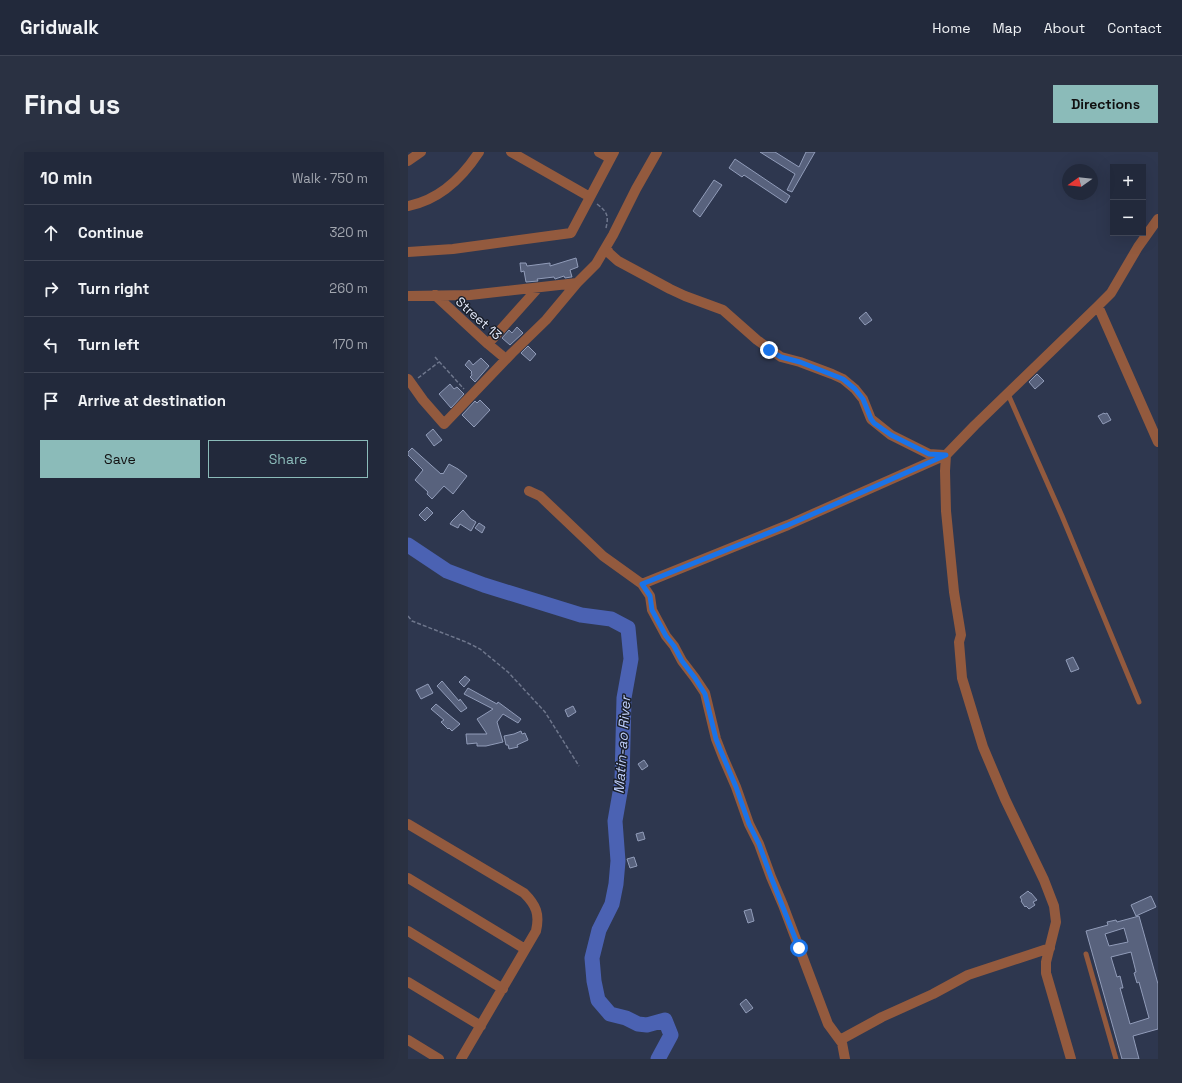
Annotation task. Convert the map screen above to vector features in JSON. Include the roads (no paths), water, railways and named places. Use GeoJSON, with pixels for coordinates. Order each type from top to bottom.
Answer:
{"type":"FeatureCollection","features":[{"type":"Feature","properties":{"kind":"street"},"geometry":{"type":"LineString","coordinates":[[408,161],[421,152]]}},
{"type":"Feature","properties":{"kind":"street"},"geometry":{"type":"LineString","coordinates":[[408,206],[434,197],[454,183],[467,169],[479,152]]}},
{"type":"Feature","properties":{"kind":"street"},"geometry":{"type":"LineString","coordinates":[[511,152],[590,197]]}},
{"type":"Feature","properties":{"kind":"street"},"geometry":{"type":"LineString","coordinates":[[408,252],[453,249],[571,234],[612,155],[599,152]]}},
{"type":"Feature","properties":{"kind":"street"},"geometry":{"type":"LineString","coordinates":[[410,381],[423,400],[444,424],[506,359],[546,320],[577,283],[596,264],[657,152]]}},
{"type":"Feature","properties":{"kind":"street"},"geometry":{"type":"LineString","coordinates":[[642,584],[788,525],[946,455],[975,424],[1008,394],[1111,293],[1138,247],[1158,220]]}},
{"type":"Feature","properties":{"kind":"street"},"geometry":{"type":"LineString","coordinates":[[606,247],[609,253],[618,261],[664,286],[685,296],[723,310],[757,340],[781,357],[800,362],[843,379],[855,389],[863,399],[871,419],[891,435],[929,454],[946,455]]}},
{"type":"Feature","properties":{"kind":"street"},"geometry":{"type":"LineString","coordinates":[[408,296],[470,295],[577,283]]}},
{"type":"Feature","properties":{"kind":"street"},"geometry":{"type":"LineString","coordinates":[[488,344],[538,288]]}},
{"type":"Feature","properties":{"kind":"street","name":"Street 13"},"geometry":{"type":"LineString","coordinates":[[435,295],[506,359]]}},
{"type":"Feature","properties":{"kind":"street"},"geometry":{"type":"LineString","coordinates":[[1098,306],[1158,442]]}},
{"type":"Feature","properties":{"kind":"street"},"geometry":{"type":"LineString","coordinates":[[946,455],[946,511],[954,592],[961,635],[959,642],[962,678],[982,747],[1051,898],[1055,910],[1056,922],[1046,962],[1046,973],[1071,1059]]}},
{"type":"Feature","properties":{"kind":"street"},"geometry":{"type":"LineString","coordinates":[[529,491],[535,492],[546,501],[603,556],[642,584],[650,596],[652,610],[666,636],[705,694],[721,753],[736,787],[749,824],[759,844],[828,1024],[840,1040],[843,1047],[845,1059]]}},
{"type":"Feature","properties":{"kind":"street"},"geometry":{"type":"LineString","coordinates":[[408,824],[524,893],[533,902],[537,914],[538,923],[536,931],[461,1059]]}},
{"type":"Feature","properties":{"kind":"street"},"geometry":{"type":"LineString","coordinates":[[408,878],[525,950]]}},
{"type":"Feature","properties":{"kind":"street"},"geometry":{"type":"LineString","coordinates":[[408,931],[503,989]]}},
{"type":"Feature","properties":{"kind":"street"},"geometry":{"type":"LineString","coordinates":[[840,1040],[882,1017],[933,994],[968,975],[1050,948]]}},
{"type":"Feature","properties":{"kind":"street"},"geometry":{"type":"LineString","coordinates":[[408,982],[481,1026]]}},
{"type":"Feature","properties":{"kind":"street"},"geometry":{"type":"LineString","coordinates":[[409,1042],[439,1059]]}},
{"type":"Feature","properties":{"kind":"lane"},"geometry":{"type":"LineString","coordinates":[[1008,394],[1062,516],[1139,702]]}},
{"type":"Feature","properties":{"kind":"lane"},"geometry":{"type":"LineString","coordinates":[[1086,954],[1116,1059]]}},
{"type":"Feature","properties":{"kind":"waterway","name":"Matin-ao River"},"geometry":{"type":"LineString","coordinates":[[408,545],[447,571],[484,585],[581,615],[611,619],[628,628],[631,659],[624,698],[622,781],[615,821],[618,861],[616,884],[612,904],[599,930],[592,958],[594,981],[598,1000],[610,1014],[626,1018],[638,1024],[647,1025],[665,1020],[671,1035],[658,1059]]}}]}
